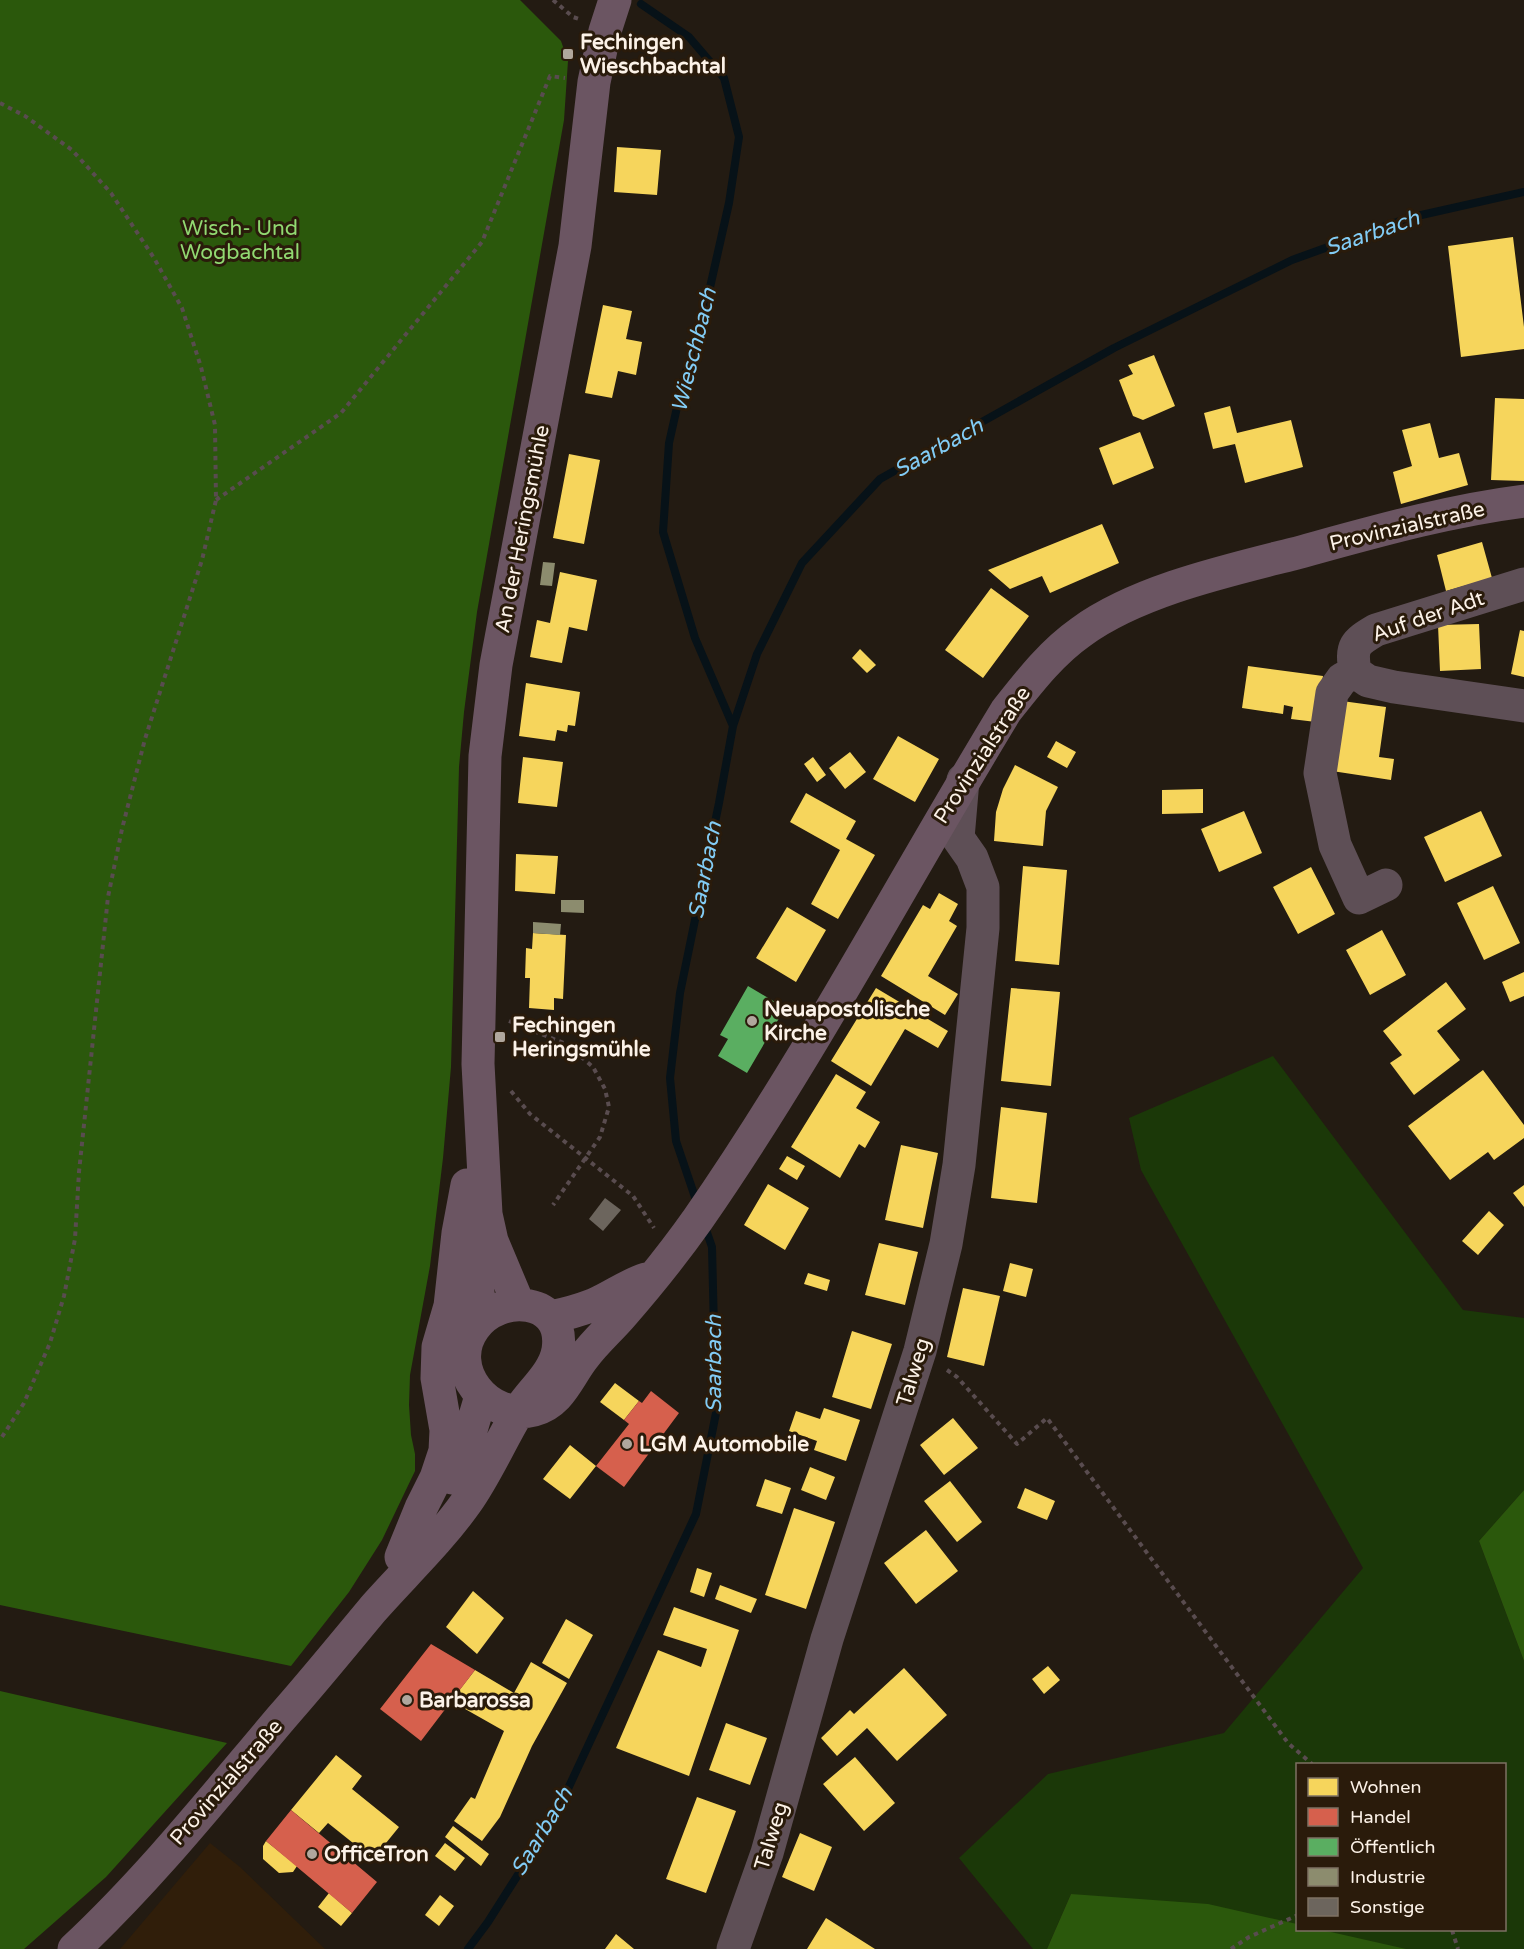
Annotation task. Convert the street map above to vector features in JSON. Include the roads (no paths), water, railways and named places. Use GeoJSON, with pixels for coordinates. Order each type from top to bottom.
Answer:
{"type":"FeatureCollection","features":[{"type":"Feature","properties":{"kind":"main road","name":"An der Heringsmühle"},"geometry":{"type":"LineString","coordinates":[[518,1303],[492,1240],[486,1214],[478,1064],[485,756],[496,665],[574,246],[594,82],[605,31],[615,0]]}},
{"type":"Feature","properties":{"kind":"main road","name":"Provinzialstraße"},"geometry":{"type":"LineString","coordinates":[[665,1264],[734,1165],[837,999],[963,780],[1006,711],[1059,648],[1116,612],[1154,595],[1251,565],[1418,520],[1524,501]]}},
{"type":"Feature","properties":{"kind":"main road","name":"An der Heringsmühle"},"geometry":{"type":"LineString","coordinates":[[478,1064],[468,1134],[467,1185],[469,1242],[482,1318]]}},
{"type":"Feature","properties":{"kind":"main road","name":"An der Heringsmühle"},"geometry":{"type":"LineString","coordinates":[[401,1557],[420,1508],[436,1478],[444,1451],[446,1430],[437,1378],[438,1347],[450,1306],[458,1233],[467,1185]]}},
{"type":"Feature","properties":{"kind":"main road"},"geometry":{"type":"LineString","coordinates":[[551,1317],[596,1304],[665,1264]]}},
{"type":"Feature","properties":{"kind":"main road"},"geometry":{"type":"LineString","coordinates":[[517,1413],[550,1370],[558,1352],[558,1334],[551,1317],[533,1305],[518,1303],[497,1308],[482,1318],[471,1331],[464,1353],[468,1379],[481,1396],[500,1407],[517,1413],[540,1409],[564,1389],[584,1356],[665,1264]]}},
{"type":"Feature","properties":{"kind":"main road","name":"Provinzialstraße"},"geometry":{"type":"LineString","coordinates":[[373,1610],[401,1557],[450,1485],[466,1447],[481,1396]]}},
{"type":"Feature","properties":{"kind":"main road","name":"Provinzialstraße"},"geometry":{"type":"LineString","coordinates":[[74,1949],[112,1914],[172,1846],[467,1502],[517,1413]]}},
{"type":"Feature","properties":{"kind":"street","name":"Auf der Adt"},"geometry":{"type":"LineString","coordinates":[[1355,672],[1352,654],[1359,640],[1376,630],[1524,584]]}},
{"type":"Feature","properties":{"kind":"street"},"geometry":{"type":"LineString","coordinates":[[1386,885],[1359,898],[1335,845],[1320,773],[1332,693],[1342,679],[1355,672],[1368,681],[1394,687],[1524,706]]}},
{"type":"Feature","properties":{"kind":"street","name":"Talweg"},"geometry":{"type":"LineString","coordinates":[[733,1949],[766,1853],[827,1638],[920,1352],[946,1244],[959,1165],[982,928],[983,888],[972,858],[958,838],[963,780]]}},
{"type":"Feature","properties":{"kind":"waterway","name":"Wieschbach"},"geometry":{"type":"LineString","coordinates":[[641,4],[689,37],[724,78],[739,137],[729,203],[704,314],[682,385],[669,443],[663,532],[695,638],[733,726]]}},
{"type":"Feature","properties":{"kind":"waterway","name":"Saarbach"},"geometry":{"type":"LineString","coordinates":[[697,1203],[676,1141],[670,1078],[680,993],[733,726],[757,654],[802,563],[880,479],[1114,348],[1292,260],[1408,218],[1524,192]]}},
{"type":"Feature","properties":{"kind":"waterway","name":"Saarbach"},"geometry":{"type":"LineString","coordinates":[[468,1949],[521,1870],[566,1793],[696,1514],[716,1413],[712,1247],[704,1224]]}},
{"type":"Feature","properties":{"kind":"place","name":"Fechingen Wieschbachtal"},"geometry":{"type":"Point","coordinates":[568,54]}},
{"type":"Feature","properties":{"kind":"place","name":"Neuapostolische Kirche"},"geometry":{"type":"Point","coordinates":[752,1021]}},
{"type":"Feature","properties":{"kind":"place","name":"Fechingen Heringsmühle"},"geometry":{"type":"Point","coordinates":[500,1037]}},
{"type":"Feature","properties":{"kind":"place","name":"LGM Automobile"},"geometry":{"type":"Point","coordinates":[627,1444]}},
{"type":"Feature","properties":{"kind":"place","name":"Barbarossa"},"geometry":{"type":"Point","coordinates":[407,1700]}},
{"type":"Feature","properties":{"kind":"place","name":"OfficeTron"},"geometry":{"type":"Point","coordinates":[312,1854]}},
{"type":"Feature","properties":{"kind":"park label","name":"Wisch- Und Wogbachtal"},"geometry":{"type":"Point","coordinates":[240,240]}}]}
